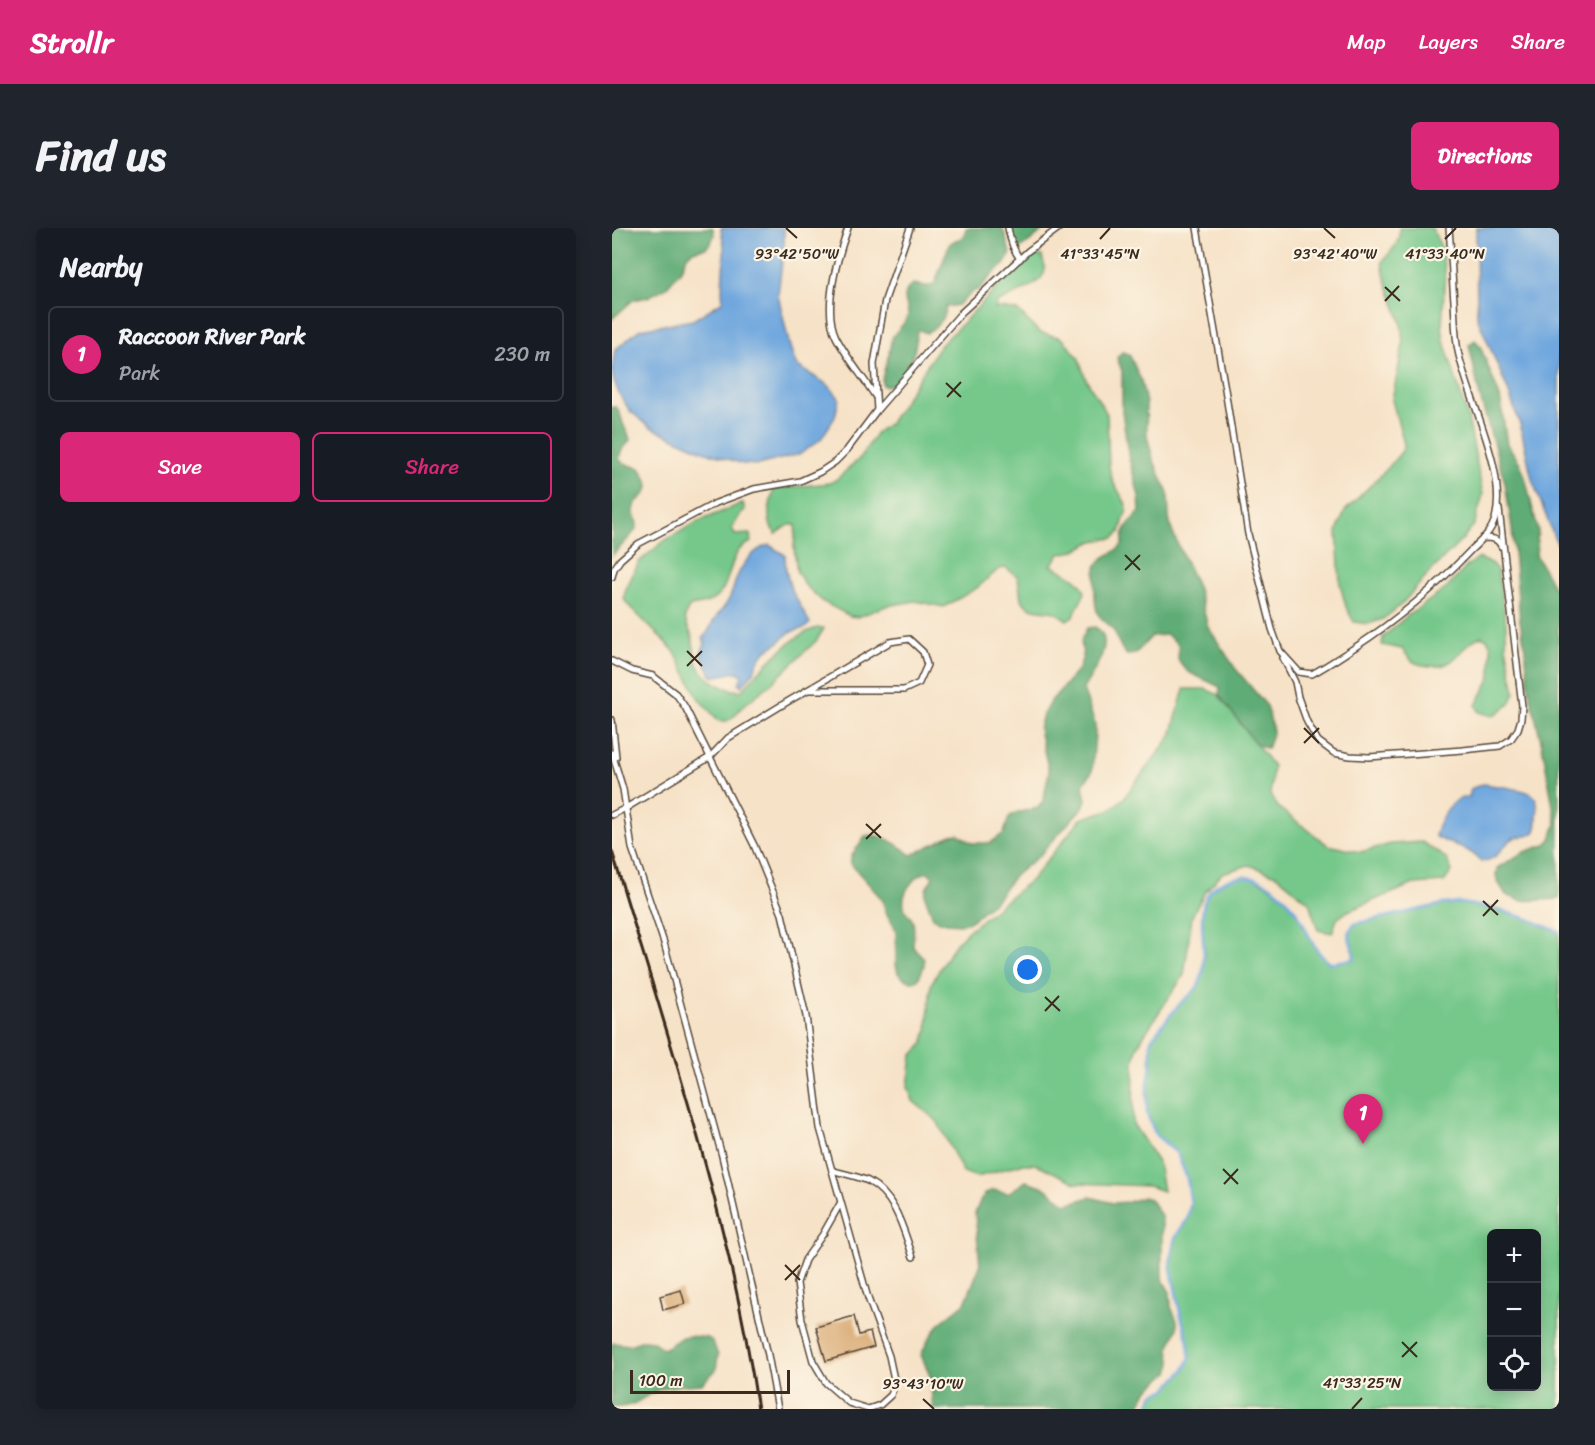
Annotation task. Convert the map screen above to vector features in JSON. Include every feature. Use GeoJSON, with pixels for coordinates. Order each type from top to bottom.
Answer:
{"type":"FeatureCollection","features":[{"type":"Feature","properties":{"kind":"lane"},"geometry":{"type":"LineString","coordinates":[[848,228],[838,254],[830,306],[835,335],[876,397]]}},
{"type":"Feature","properties":{"kind":"lane"},"geometry":{"type":"LineString","coordinates":[[877,410],[874,364],[885,300],[910,228]]}},
{"type":"Feature","properties":{"kind":"lane"},"geometry":{"type":"LineString","coordinates":[[1008,228],[1009,237],[1020,259]]}},
{"type":"Feature","properties":{"kind":"lane"},"geometry":{"type":"LineString","coordinates":[[612,577],[620,560],[638,544],[716,503],[754,489],[800,480],[820,472],[835,462],[961,313],[1020,259],[1059,228]]}},
{"type":"Feature","properties":{"kind":"lane"},"geometry":{"type":"LineString","coordinates":[[1197,228],[1248,534],[1272,629],[1296,682],[1298,697],[1307,722],[1318,741],[1334,753],[1369,757],[1500,746],[1511,739],[1521,719],[1522,706],[1491,457],[1458,350],[1449,228]]}},
{"type":"Feature","properties":{"kind":"lane"},"geometry":{"type":"LineString","coordinates":[[1280,651],[1299,672],[1312,674],[1366,640],[1406,611],[1450,573],[1483,538],[1493,523],[1497,500]]}},
{"type":"Feature","properties":{"kind":"lane"},"geometry":{"type":"LineString","coordinates":[[1483,538],[1495,539],[1500,543],[1504,553]]}},
{"type":"Feature","properties":{"kind":"lane"},"geometry":{"type":"LineString","coordinates":[[612,815],[710,757],[728,738],[807,690],[890,642],[909,639],[923,652],[927,665],[919,683],[904,690],[807,690]]}},
{"type":"Feature","properties":{"kind":"lane"},"geometry":{"type":"LineString","coordinates":[[612,661],[632,671],[653,676],[676,694],[685,707],[754,845],[782,914],[806,1016],[819,1128],[868,1298],[890,1356],[895,1384],[891,1395],[880,1406],[868,1409],[849,1403],[826,1383],[813,1361],[801,1316],[797,1283],[805,1260],[823,1234],[840,1202]]}},
{"type":"Feature","properties":{"kind":"lane"},"geometry":{"type":"LineString","coordinates":[[612,720],[632,848],[664,943],[722,1156],[778,1409]]}},
{"type":"Feature","properties":{"kind":"lane"},"geometry":{"type":"LineString","coordinates":[[612,753],[618,768]]}},
{"type":"Feature","properties":{"kind":"lane"},"geometry":{"type":"LineString","coordinates":[[832,1170],[867,1180],[887,1197],[896,1209],[913,1257]]}},
{"type":"Feature","properties":{"kind":"green space"},"geometry":{"type":"Polygon","coordinates":[[[612,228],[713,228],[714,235],[706,248],[692,251],[687,256],[681,270],[667,287],[648,297],[633,300],[612,319],[612,228]]]}},
{"type":"Feature","properties":{"kind":"green space"},"geometry":{"type":"Polygon","coordinates":[[[966,228],[1002,228],[1011,254],[1003,266],[978,290],[958,305],[946,307],[942,319],[934,328],[926,333],[920,330],[917,332],[914,352],[902,377],[888,386],[882,385],[892,338],[907,318],[905,297],[908,288],[913,284],[928,286],[935,283],[949,245],[962,238],[966,228]]]}},
{"type":"Feature","properties":{"kind":"green space"},"geometry":{"type":"Polygon","coordinates":[[[1012,228],[1046,228],[1020,249],[1011,234],[1012,228]]]}},
{"type":"Feature","properties":{"kind":"green space"},"geometry":{"type":"Polygon","coordinates":[[[1399,228],[1432,228],[1441,247],[1445,271],[1442,326],[1444,341],[1468,418],[1483,495],[1474,525],[1463,539],[1401,605],[1383,619],[1368,624],[1354,622],[1346,607],[1340,584],[1337,531],[1345,511],[1388,468],[1402,451],[1404,444],[1392,400],[1403,345],[1401,322],[1382,262],[1392,251],[1399,238],[1399,228]]]}},
{"type":"Feature","properties":{"kind":"green space"},"geometry":{"type":"Polygon","coordinates":[[[1034,255],[1042,256],[1045,268],[1043,275],[1033,285],[998,302],[995,309],[1018,311],[1039,332],[1062,338],[1078,357],[1086,379],[1107,414],[1109,467],[1113,482],[1127,509],[1120,532],[1114,538],[1093,541],[1074,551],[1060,554],[1051,565],[1071,576],[1083,588],[1085,593],[1073,616],[1067,620],[1055,612],[1033,609],[1026,605],[1021,599],[1018,577],[1006,568],[999,569],[977,588],[944,607],[915,601],[886,606],[858,617],[850,616],[823,602],[805,585],[797,572],[794,547],[796,525],[789,525],[776,534],[772,529],[769,512],[774,489],[830,483],[837,479],[860,458],[877,432],[890,423],[939,347],[1021,263],[1034,255]]]}},
{"type":"Feature","properties":{"kind":"green space"},"geometry":{"type":"Polygon","coordinates":[[[1475,340],[1480,346],[1500,397],[1507,444],[1520,463],[1525,477],[1538,531],[1536,555],[1558,596],[1559,899],[1521,901],[1506,895],[1496,875],[1497,868],[1524,852],[1545,845],[1551,839],[1556,823],[1542,745],[1529,691],[1505,483],[1480,397],[1469,345],[1475,340]]]}},
{"type":"Feature","properties":{"kind":"green space"},"geometry":{"type":"Polygon","coordinates":[[[1122,352],[1129,354],[1141,380],[1146,403],[1147,436],[1153,459],[1168,493],[1172,531],[1198,589],[1208,627],[1235,668],[1267,706],[1273,731],[1267,749],[1255,743],[1219,695],[1220,687],[1188,672],[1178,660],[1179,645],[1167,635],[1152,636],[1135,654],[1127,655],[1116,634],[1098,614],[1095,588],[1096,567],[1101,560],[1120,547],[1123,543],[1125,529],[1140,511],[1122,411],[1122,371],[1117,358],[1122,352]]]}},
{"type":"Feature","properties":{"kind":"green space"},"geometry":{"type":"Polygon","coordinates":[[[612,407],[616,407],[619,412],[630,440],[619,459],[624,464],[640,468],[647,479],[648,486],[634,507],[636,530],[612,556],[612,407]]]}},
{"type":"Feature","properties":{"kind":"green space"},"geometry":{"type":"Polygon","coordinates":[[[743,503],[745,510],[732,528],[735,535],[750,534],[751,542],[740,549],[735,556],[721,592],[708,602],[690,606],[685,618],[701,670],[716,683],[728,689],[741,691],[768,662],[791,642],[814,629],[824,628],[817,640],[772,683],[733,717],[727,721],[719,721],[699,699],[674,651],[624,599],[625,591],[639,562],[664,541],[699,521],[743,503]]]}},
{"type":"Feature","properties":{"kind":"green space"},"geometry":{"type":"Polygon","coordinates":[[[1478,558],[1491,563],[1497,570],[1506,624],[1506,646],[1515,692],[1510,704],[1493,716],[1479,712],[1476,705],[1491,677],[1491,646],[1487,639],[1481,636],[1452,660],[1439,666],[1416,663],[1402,649],[1382,645],[1383,637],[1407,616],[1447,588],[1467,566],[1478,558]]]}},
{"type":"Feature","properties":{"kind":"green space"},"geometry":{"type":"Polygon","coordinates":[[[1095,627],[1104,640],[1104,648],[1097,666],[1083,689],[1095,724],[1095,733],[1092,772],[1083,785],[1086,800],[1083,807],[1039,856],[1014,876],[995,901],[969,922],[947,923],[933,917],[925,897],[926,889],[933,877],[928,872],[913,881],[906,892],[904,904],[913,922],[913,947],[924,958],[924,966],[918,980],[910,981],[903,978],[898,973],[896,965],[894,926],[886,913],[882,899],[850,863],[852,855],[865,836],[872,835],[890,841],[912,855],[951,835],[958,834],[972,843],[990,843],[1004,833],[1009,817],[1015,813],[1038,808],[1043,801],[1049,772],[1039,729],[1043,714],[1050,702],[1079,669],[1083,656],[1081,641],[1087,628],[1095,627]]]}},
{"type":"Feature","properties":{"kind":"green space"},"geometry":{"type":"Polygon","coordinates":[[[1184,689],[1205,689],[1219,695],[1273,766],[1270,795],[1279,808],[1328,845],[1360,852],[1391,844],[1422,842],[1446,858],[1452,871],[1444,882],[1414,884],[1348,911],[1337,919],[1332,933],[1318,930],[1309,902],[1276,875],[1249,865],[1222,873],[1205,892],[1192,916],[1184,975],[1144,1035],[1137,1048],[1134,1062],[1133,1124],[1158,1162],[1163,1191],[1149,1186],[1076,1183],[1036,1164],[1021,1164],[977,1177],[963,1172],[937,1121],[913,1101],[908,1087],[912,1056],[923,1044],[927,1030],[931,984],[957,942],[1031,880],[1081,819],[1111,809],[1123,799],[1171,736],[1184,689]]]}},
{"type":"Feature","properties":{"kind":"green space"},"geometry":{"type":"Polygon","coordinates":[[[1244,876],[1262,882],[1278,892],[1291,905],[1317,950],[1331,963],[1354,959],[1349,934],[1354,924],[1444,904],[1461,903],[1499,910],[1559,932],[1559,1409],[1147,1409],[1154,1394],[1166,1390],[1184,1370],[1190,1358],[1170,1263],[1175,1238],[1187,1219],[1191,1202],[1187,1178],[1177,1153],[1156,1135],[1147,1114],[1151,1040],[1176,1008],[1193,993],[1199,984],[1204,966],[1205,949],[1203,904],[1209,893],[1222,883],[1244,876]]]}},
{"type":"Feature","properties":{"kind":"green space"},"geometry":{"type":"Polygon","coordinates":[[[1026,1181],[1042,1186],[1067,1204],[1090,1197],[1113,1203],[1129,1202],[1143,1197],[1150,1199],[1162,1217],[1162,1278],[1170,1292],[1171,1307],[1177,1321],[1177,1329],[1169,1349],[1172,1364],[1169,1372],[1147,1391],[1138,1409],[933,1409],[930,1376],[921,1355],[940,1323],[965,1303],[980,1266],[975,1213],[986,1193],[993,1190],[1008,1193],[1026,1181]]]}},
{"type":"Feature","properties":{"kind":"green space"},"geometry":{"type":"Polygon","coordinates":[[[682,1337],[708,1338],[713,1342],[718,1355],[716,1370],[702,1384],[664,1388],[628,1406],[612,1407],[612,1344],[629,1345],[644,1340],[652,1341],[664,1349],[682,1337]]]}},
{"type":"Feature","properties":{"kind":"water"},"geometry":{"type":"Polygon","coordinates":[[[721,228],[784,228],[778,295],[790,347],[796,365],[828,385],[839,398],[835,417],[821,439],[800,454],[758,465],[743,464],[703,451],[650,427],[630,411],[619,394],[613,378],[615,350],[640,329],[693,320],[723,301],[724,247],[721,228]]]}},
{"type":"Feature","properties":{"kind":"water"},"geometry":{"type":"Polygon","coordinates":[[[1476,228],[1559,228],[1559,546],[1532,479],[1520,424],[1477,317],[1476,228]]]}},
{"type":"Feature","properties":{"kind":"water"},"geometry":{"type":"Polygon","coordinates":[[[769,545],[785,555],[791,589],[810,623],[805,628],[790,632],[764,652],[754,672],[741,686],[740,673],[713,677],[702,657],[705,644],[703,637],[732,594],[742,567],[754,553],[769,545]]]}},
{"type":"Feature","properties":{"kind":"water"},"geometry":{"type":"Polygon","coordinates":[[[1483,784],[1530,793],[1536,800],[1538,811],[1534,833],[1514,838],[1493,858],[1481,862],[1472,853],[1435,836],[1445,812],[1457,800],[1470,796],[1470,789],[1483,784]]]}},
{"type":"Feature","properties":{"kind":"building"},"geometry":{"type":"Polygon","coordinates":[[[681,1290],[685,1304],[663,1310],[660,1296],[681,1290]]]}},
{"type":"Feature","properties":{"kind":"building"},"geometry":{"type":"Polygon","coordinates":[[[854,1316],[859,1335],[870,1332],[874,1347],[826,1361],[816,1327],[854,1316]]]}},
{"type":"Feature","properties":{"kind":"waterway"},"geometry":{"type":"LineString","coordinates":[[1147,1409],[1154,1394],[1166,1390],[1184,1370],[1190,1358],[1170,1263],[1175,1238],[1187,1219],[1191,1203],[1187,1178],[1177,1153],[1156,1135],[1147,1114],[1151,1040],[1176,1008],[1193,993],[1199,984],[1204,954],[1203,907],[1208,895],[1217,885],[1234,878],[1251,878],[1266,883],[1292,907],[1316,948],[1330,963],[1354,959],[1349,938],[1354,924],[1444,904],[1461,903],[1499,910],[1559,932]]}},
{"type":"Feature","properties":{"kind":"railway"},"geometry":{"type":"LineString","coordinates":[[612,851],[675,1058],[714,1197],[746,1338],[758,1409]]}},
{"type":"Feature","properties":{"kind":"place","name":"Raccoon River Park"},"geometry":{"type":"Point","coordinates":[1363,1144]}}]}
